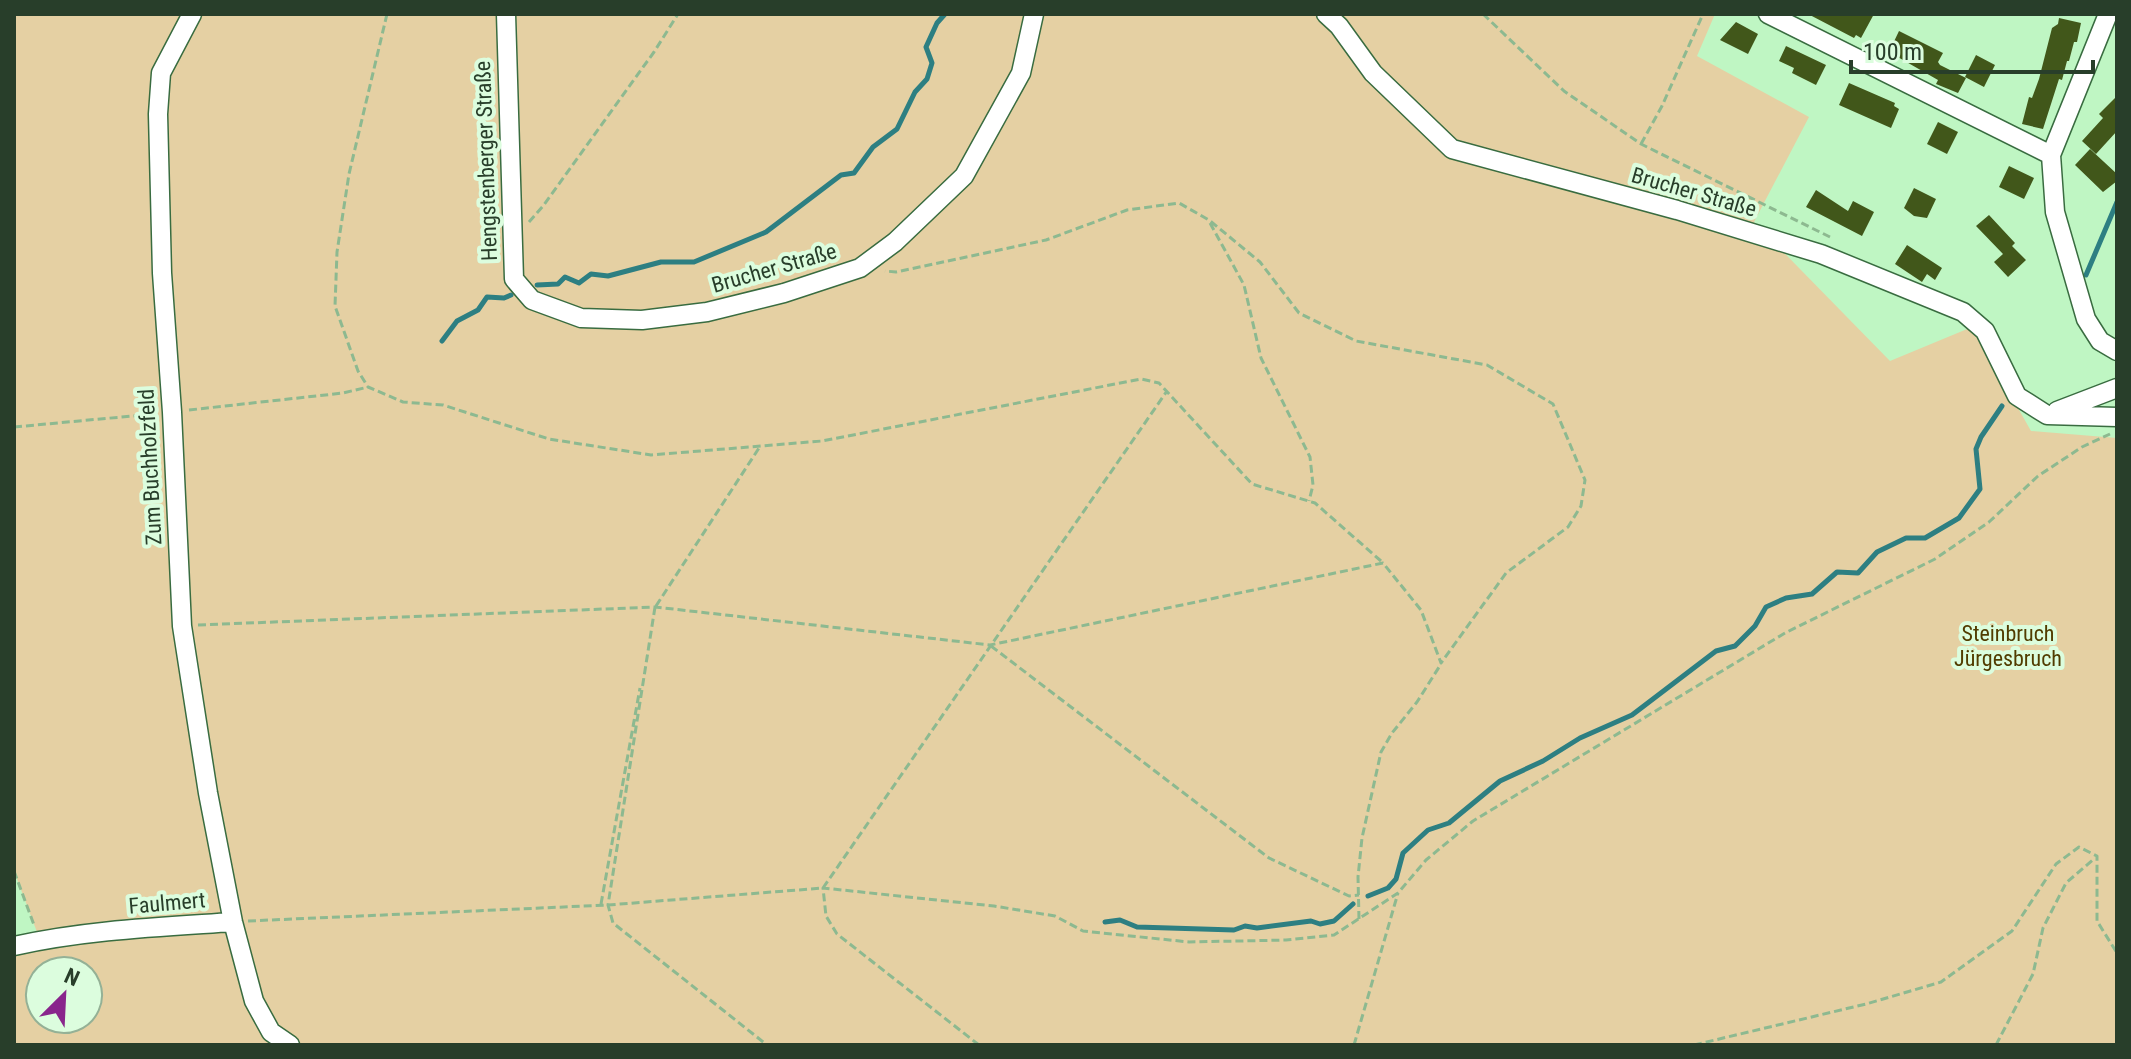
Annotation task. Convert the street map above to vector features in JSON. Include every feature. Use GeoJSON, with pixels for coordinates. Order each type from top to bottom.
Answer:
{"type":"FeatureCollection","features":[{"type":"Feature","properties":{"kind":"street","name":"Zum Buchholzfeld"},"geometry":{"type":"LineString","coordinates":[[192,14],[161,73],[158,114],[162,273],[182,626],[208,793],[233,922]]}},
{"type":"Feature","properties":{"kind":"street","name":"Hengstenberger Straße"},"geometry":{"type":"LineString","coordinates":[[506,14],[514,279],[532,300]]}},
{"type":"Feature","properties":{"kind":"street","name":"Brucher Straße"},"geometry":{"type":"LineString","coordinates":[[532,300],[581,318],[642,320],[707,312],[784,293],[860,268],[895,242],[964,176],[1021,73],[1034,14]]}},
{"type":"Feature","properties":{"kind":"street","name":"Brucher Straße"},"geometry":{"type":"LineString","coordinates":[[1326,14],[1339,26],[1373,73],[1452,149],[1677,210],[1821,254],[1963,312],[1985,331],[2017,396],[2047,415]]}},
{"type":"Feature","properties":{"kind":"street"},"geometry":{"type":"LineString","coordinates":[[1768,14],[2051,155]]}},
{"type":"Feature","properties":{"kind":"street"},"geometry":{"type":"LineString","coordinates":[[2108,14],[2051,155],[2055,212],[2086,319],[2100,341],[2117,351]]}},
{"type":"Feature","properties":{"kind":"street"},"geometry":{"type":"LineString","coordinates":[[2047,415],[2117,388]]}},
{"type":"Feature","properties":{"kind":"street"},"geometry":{"type":"LineString","coordinates":[[2047,415],[2117,417]]}},
{"type":"Feature","properties":{"kind":"street","name":"Faulmert"},"geometry":{"type":"LineString","coordinates":[[14,946],[40,940],[148,928],[233,922],[254,1001],[274,1038],[290,1045]]}},
{"type":"Feature","properties":{"kind":"path"},"geometry":{"type":"LineString","coordinates":[[387,14],[349,174],[337,252],[335,306],[358,371],[368,387],[403,402],[443,405],[549,439],[651,455],[822,441],[1141,379],[1159,383],[1252,484],[1315,503],[1383,563],[1421,610],[1441,663]]}},
{"type":"Feature","properties":{"kind":"path"},"geometry":{"type":"LineString","coordinates":[[511,241],[543,206],[678,14]]}},
{"type":"Feature","properties":{"kind":"path"},"geometry":{"type":"LineString","coordinates":[[1483,14],[1564,91],[1641,144],[1838,241]]}},
{"type":"Feature","properties":{"kind":"path"},"geometry":{"type":"LineString","coordinates":[[1641,144],[1662,106],[1703,14]]}},
{"type":"Feature","properties":{"kind":"path"},"geometry":{"type":"LineString","coordinates":[[860,268],[896,272],[978,257],[1046,240],[1127,210],[1179,203],[1209,220],[1260,262],[1299,313],[1356,341],[1487,365],[1553,404],[1585,480],[1581,506],[1568,527],[1506,573],[1381,752],[1362,838],[1359,919]]}},
{"type":"Feature","properties":{"kind":"path"},"geometry":{"type":"LineString","coordinates":[[1209,220],[1244,285],[1261,358],[1310,457],[1313,485],[1309,501]]}},
{"type":"Feature","properties":{"kind":"path"},"geometry":{"type":"LineString","coordinates":[[14,427],[343,393],[368,387]]}},
{"type":"Feature","properties":{"kind":"path"},"geometry":{"type":"LineString","coordinates":[[979,1045],[837,934],[826,916],[823,888],[1167,391]]}},
{"type":"Feature","properties":{"kind":"path"},"geometry":{"type":"LineString","coordinates":[[233,922],[608,905],[823,888],[994,906],[1055,916],[1083,931],[1189,942],[1286,940],[1334,935],[1398,893],[1426,860],[1473,821],[1785,633],[1935,559],[1989,522],[2038,476],[2082,447],[2117,431]]}},
{"type":"Feature","properties":{"kind":"path"},"geometry":{"type":"LineString","coordinates":[[601,904],[655,607],[760,447]]}},
{"type":"Feature","properties":{"kind":"path"},"geometry":{"type":"LineString","coordinates":[[182,626],[655,607],[990,645],[1383,563]]}},
{"type":"Feature","properties":{"kind":"path"},"geometry":{"type":"LineString","coordinates":[[655,607],[608,905],[613,923],[767,1045]]}},
{"type":"Feature","properties":{"kind":"path"},"geometry":{"type":"LineString","coordinates":[[990,645],[1269,858],[1349,896],[1359,895]]}},
{"type":"Feature","properties":{"kind":"path"},"geometry":{"type":"LineString","coordinates":[[1694,1045],[1866,1004],[1941,982],[2012,931],[2056,864],[2079,847],[2097,856]]}},
{"type":"Feature","properties":{"kind":"path"},"geometry":{"type":"LineString","coordinates":[[2097,856],[2097,921],[2117,953]]}},
{"type":"Feature","properties":{"kind":"path"},"geometry":{"type":"LineString","coordinates":[[1996,1045],[2033,974],[2043,928],[2066,883],[2097,856]]}},
{"type":"Feature","properties":{"kind":"path"},"geometry":{"type":"LineString","coordinates":[[14,871],[40,940]]}},
{"type":"Feature","properties":{"kind":"path"},"geometry":{"type":"LineString","coordinates":[[1354,1045],[1398,893]]}},
{"type":"Feature","properties":{"kind":"green space","name":"Steinbruch Jürgesbruch"},"geometry":{"type":"Polygon","coordinates":[[[14,14],[1715,14],[1697,56],[1809,117],[1754,222],[1890,361],[1972,327],[2031,431],[2117,438],[2117,1045],[14,1045],[14,946],[40,940],[14,871],[14,14]]]}},
{"type":"Feature","properties":{"kind":"building"},"geometry":{"type":"Polygon","coordinates":[[[1808,14],[1874,14],[1861,38],[1856,35],[1854,38],[1808,14]]]}},
{"type":"Feature","properties":{"kind":"building"},"geometry":{"type":"Polygon","coordinates":[[[2059,18],[2081,23],[2077,42],[2074,42],[2062,80],[2059,79],[2043,129],[2022,124],[2029,97],[2032,98],[2039,79],[2052,28],[2058,24],[2059,18]]]}},
{"type":"Feature","properties":{"kind":"building"},"geometry":{"type":"Polygon","coordinates":[[[1736,22],[1758,34],[1748,54],[1720,40],[1736,22]]]}},
{"type":"Feature","properties":{"kind":"building"},"geometry":{"type":"Polygon","coordinates":[[[1899,31],[1943,53],[1938,62],[1940,65],[1966,78],[1958,93],[1936,84],[1938,80],[1889,52],[1899,31]]]}},
{"type":"Feature","properties":{"kind":"building"},"geometry":{"type":"Polygon","coordinates":[[[1786,46],[1826,65],[1816,85],[1792,73],[1794,68],[1779,61],[1786,46]]]}},
{"type":"Feature","properties":{"kind":"building"},"geometry":{"type":"Polygon","coordinates":[[[1976,55],[1995,65],[1984,87],[1965,77],[1976,55]]]}},
{"type":"Feature","properties":{"kind":"building"},"geometry":{"type":"Polygon","coordinates":[[[1849,83],[1895,103],[1894,106],[1899,109],[1891,128],[1839,105],[1849,83]]]}},
{"type":"Feature","properties":{"kind":"building"},"geometry":{"type":"Polygon","coordinates":[[[2117,96],[2117,131],[2096,154],[2082,141],[2103,118],[2099,114],[2117,96]]]}},
{"type":"Feature","properties":{"kind":"building"},"geometry":{"type":"Polygon","coordinates":[[[1938,122],[1958,132],[1947,154],[1927,144],[1938,122]]]}},
{"type":"Feature","properties":{"kind":"building"},"geometry":{"type":"Polygon","coordinates":[[[2090,149],[2117,174],[2117,181],[2103,192],[2075,165],[2090,149]]]}},
{"type":"Feature","properties":{"kind":"building"},"geometry":{"type":"Polygon","coordinates":[[[2009,166],[2034,178],[2024,199],[1999,187],[2009,166]]]}},
{"type":"Feature","properties":{"kind":"building"},"geometry":{"type":"Polygon","coordinates":[[[1914,188],[1936,199],[1927,218],[1914,216],[1904,208],[1914,188]]]}},
{"type":"Feature","properties":{"kind":"building"},"geometry":{"type":"Polygon","coordinates":[[[1816,190],[1848,211],[1853,201],[1874,212],[1862,236],[1806,207],[1816,190]]]}},
{"type":"Feature","properties":{"kind":"building"},"geometry":{"type":"Polygon","coordinates":[[[1989,215],[2026,260],[2008,277],[1994,262],[2003,254],[1976,226],[1989,215]]]}},
{"type":"Feature","properties":{"kind":"building"},"geometry":{"type":"Polygon","coordinates":[[[1907,245],[1942,268],[1935,280],[1927,274],[1922,282],[1895,264],[1907,245]]]}},
{"type":"Feature","properties":{"kind":"waterway"},"geometry":{"type":"LineString","coordinates":[[537,285],[558,284],[565,277],[579,283],[591,274],[608,276],[661,262],[694,262],[766,232],[841,175],[854,173],[873,147],[897,129],[915,92],[927,79],[932,63],[926,47],[937,23],[945,14]]}},
{"type":"Feature","properties":{"kind":"waterway"},"geometry":{"type":"LineString","coordinates":[[2086,275],[2117,202]]}},
{"type":"Feature","properties":{"kind":"waterway"},"geometry":{"type":"LineString","coordinates":[[442,341],[457,321],[478,310],[487,297],[504,298],[511,295]]}},
{"type":"Feature","properties":{"kind":"waterway"},"geometry":{"type":"LineString","coordinates":[[1368,896],[1388,888],[1396,879],[1403,853],[1428,830],[1449,823],[1500,781],[1543,761],[1580,738],[1632,715],[1716,651],[1735,646],[1755,626],[1766,607],[1786,598],[1812,594],[1837,572],[1858,573],[1877,552],[1906,538],[1925,538],[1959,518],[1980,489],[1976,449],[2002,406]]}},
{"type":"Feature","properties":{"kind":"waterway"},"geometry":{"type":"LineString","coordinates":[[1105,922],[1120,920],[1137,927],[1234,930],[1245,926],[1257,928],[1311,921],[1320,924],[1334,921],[1353,904]]}}]}
